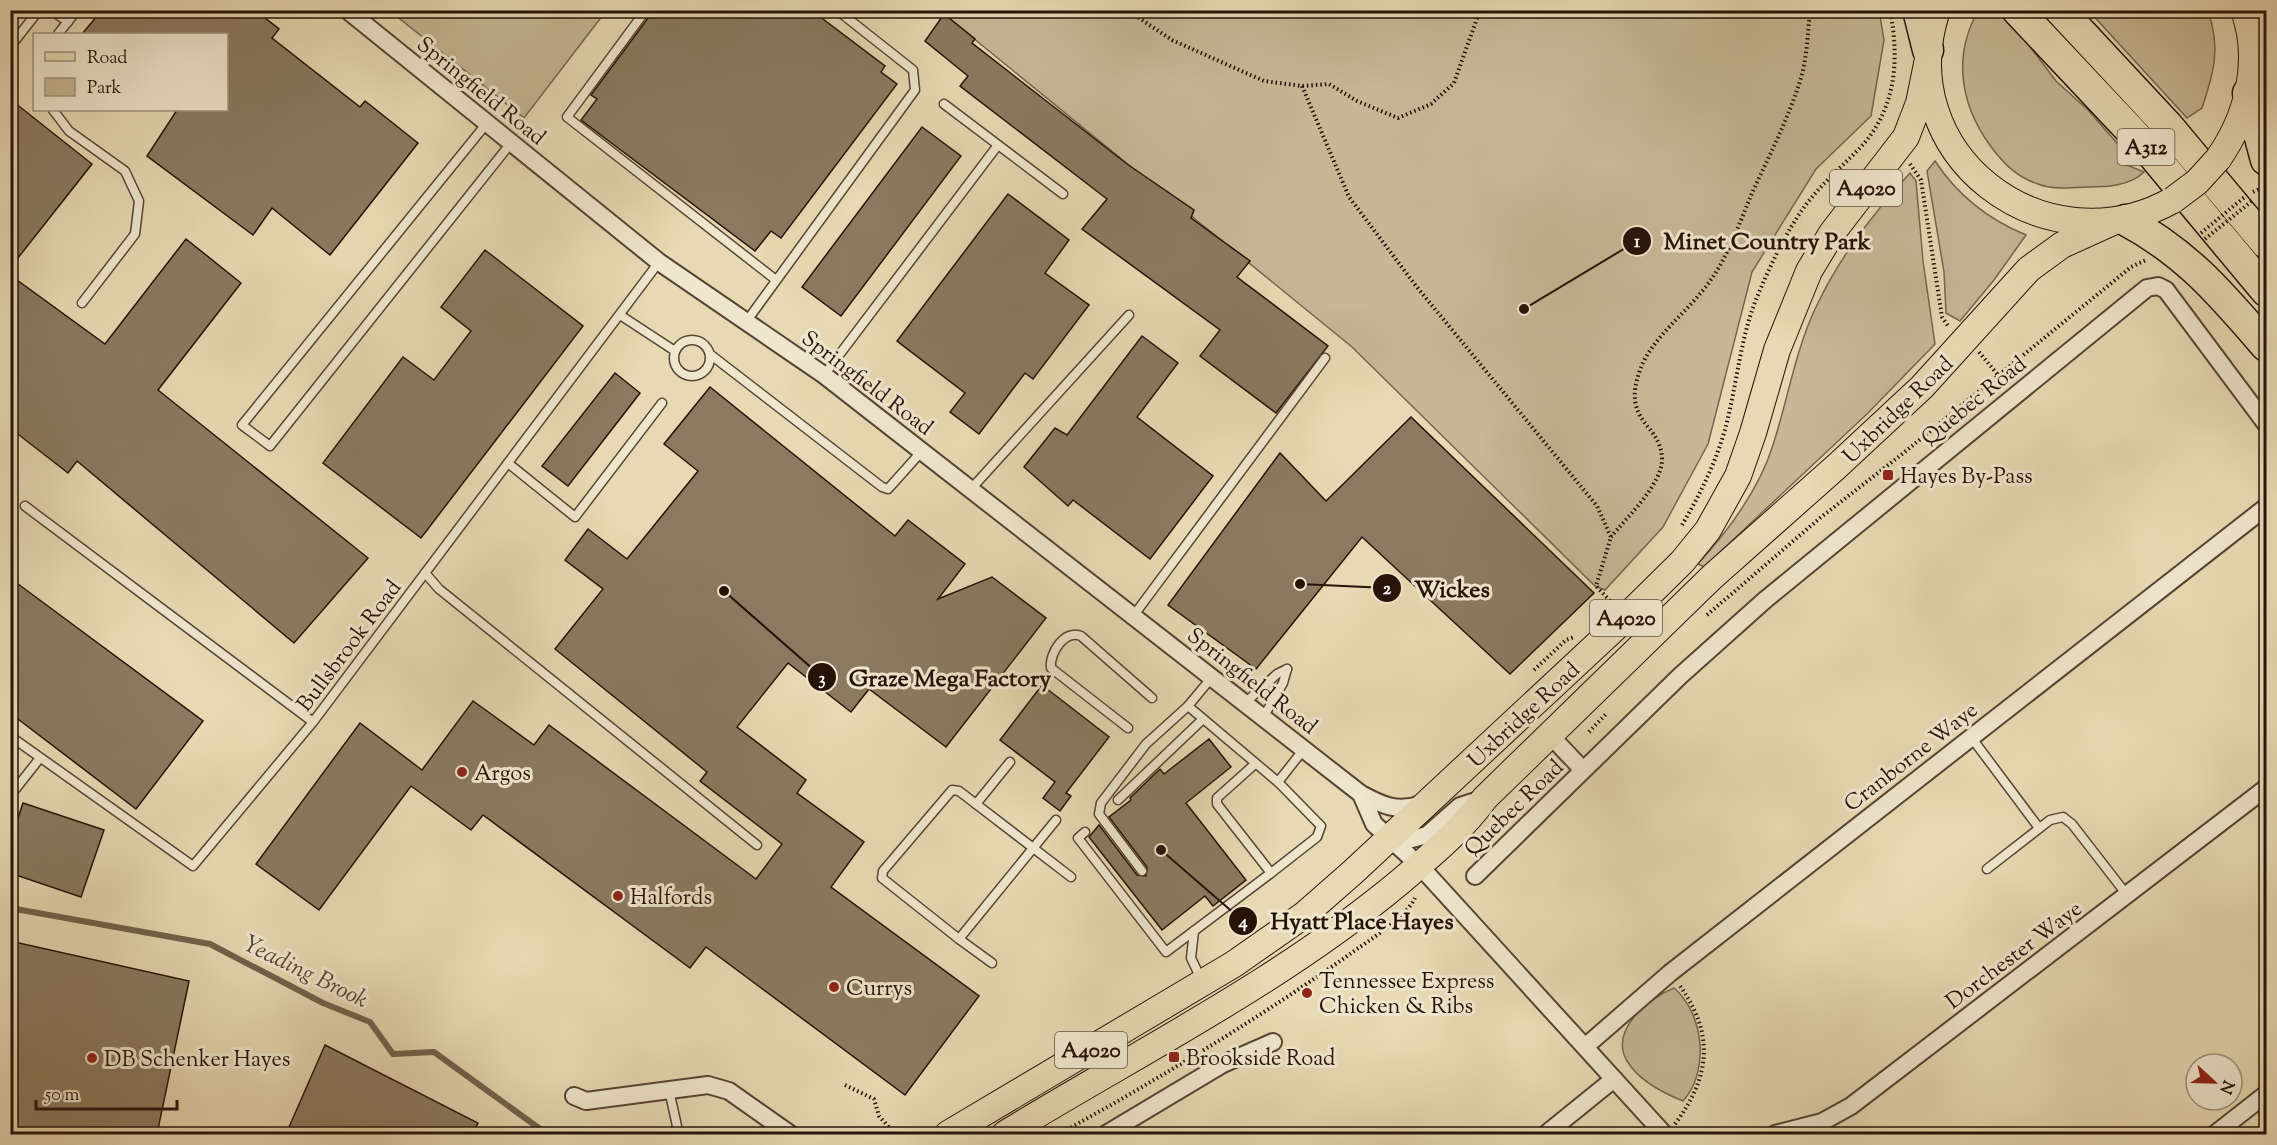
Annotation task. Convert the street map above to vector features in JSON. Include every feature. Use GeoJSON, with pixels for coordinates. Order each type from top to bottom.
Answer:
{"type":"FeatureCollection","features":[{"type":"Feature","properties":{"kind":"highway"},"geometry":{"type":"LineString","coordinates":[[1918,10],[1928,55]]}},
{"type":"Feature","properties":{"kind":"highway","name":"A312"},"geometry":{"type":"LineString","coordinates":[[2017,10],[2146,148],[2266,291]]}},
{"type":"Feature","properties":{"kind":"highway","name":"A312"},"geometry":{"type":"LineString","coordinates":[[2060,10],[2168,126],[2266,243]]}},
{"type":"Feature","properties":{"kind":"highway"},"geometry":{"type":"LineString","coordinates":[[2250,82],[2265,178]]}},
{"type":"Feature","properties":{"kind":"highway"},"geometry":{"type":"LineString","coordinates":[[2120,220],[2157,237],[2182,256],[2210,282],[2266,346]]}},
{"type":"Feature","properties":{"kind":"main road","name":"Uxbridge Road"},"geometry":{"type":"LineString","coordinates":[[948,1134],[1203,982],[1304,915],[1664,582],[1708,530],[1738,477],[1754,433],[1777,350],[1809,271],[1832,233],[1906,137],[1919,103],[1937,10]]}},
{"type":"Feature","properties":{"kind":"main road"},"geometry":{"type":"LineString","coordinates":[[2244,10],[2249,33],[2250,82]]}},
{"type":"Feature","properties":{"kind":"main road"},"geometry":{"type":"LineString","coordinates":[[2250,82],[2266,36]]}},
{"type":"Feature","properties":{"kind":"main road"},"geometry":{"type":"LineString","coordinates":[[1928,55],[1932,94],[1942,127],[1959,157],[1982,182],[2014,204],[2053,219],[2074,222],[2120,220]]}},
{"type":"Feature","properties":{"kind":"main road","name":"Uxbridge Road"},"geometry":{"type":"LineString","coordinates":[[1021,1131],[1297,960],[1373,904],[1466,825],[1485,798],[1712,577],[1914,395],[1945,364],[2029,269],[2062,245],[2173,200],[2198,182],[2218,159],[2238,127],[2250,82]]}},
{"type":"Feature","properties":{"kind":"street","name":"Springfield Road"},"geometry":{"type":"LineString","coordinates":[[347,10],[659,262],[824,375],[1213,676],[1361,794],[1383,806],[1399,810],[1421,805],[1436,795]]}},
{"type":"Feature","properties":{"kind":"street","name":"Quebec Road"},"geometry":{"type":"LineString","coordinates":[[1475,876],[1583,770],[1765,600],[2146,288],[2158,286],[2166,290],[2266,424]]}},
{"type":"Feature","properties":{"kind":"street","name":"Cranborne Waye"},"geometry":{"type":"LineString","coordinates":[[1586,1046],[1670,973],[2266,507]]}},
{"type":"Feature","properties":{"kind":"street","name":"Quebec Road"},"geometry":{"type":"LineString","coordinates":[[1549,734],[1583,770]]}},
{"type":"Feature","properties":{"kind":"street","name":"Dorchester Waye"},"geometry":{"type":"LineString","coordinates":[[1775,1134],[1822,1122],[1851,1106],[2266,788]]}},
{"type":"Feature","properties":{"kind":"street","name":"Springfield Road"},"geometry":{"type":"LineString","coordinates":[[1361,794],[1370,818],[1388,839]]}},
{"type":"Feature","properties":{"kind":"street"},"geometry":{"type":"LineString","coordinates":[[1388,839],[1408,840],[1427,835],[1460,806],[1485,798]]}},
{"type":"Feature","properties":{"kind":"street"},"geometry":{"type":"LineString","coordinates":[[1388,839],[1419,865],[1614,1079],[1669,1130]]}},
{"type":"Feature","properties":{"kind":"street"},"geometry":{"type":"LineString","coordinates":[[1106,1134],[1223,1064],[1273,1042]]}},
{"type":"Feature","properties":{"kind":"street"},"geometry":{"type":"LineString","coordinates":[[1546,1134],[1614,1079]]}},
{"type":"Feature","properties":{"kind":"street"},"geometry":{"type":"LineString","coordinates":[[574,1096],[586,1101],[708,1085],[729,1091],[776,1128],[790,1134]]}},
{"type":"Feature","properties":{"kind":"street"},"geometry":{"type":"LineString","coordinates":[[2216,1134],[2266,1094]]}},
{"type":"Feature","properties":{"kind":"lane"},"geometry":{"type":"LineString","coordinates":[[10,47],[39,10]]}},
{"type":"Feature","properties":{"kind":"lane"},"geometry":{"type":"LineString","coordinates":[[51,10],[68,22]]}},
{"type":"Feature","properties":{"kind":"lane"},"geometry":{"type":"LineString","coordinates":[[59,33],[76,10]]}},
{"type":"Feature","properties":{"kind":"lane"},"geometry":{"type":"LineString","coordinates":[[646,10],[567,117],[776,280]]}},
{"type":"Feature","properties":{"kind":"lane"},"geometry":{"type":"LineString","coordinates":[[746,322],[915,90],[913,70],[837,10]]}},
{"type":"Feature","properties":{"kind":"lane"},"geometry":{"type":"LineString","coordinates":[[944,104],[1063,194]]}},
{"type":"Feature","properties":{"kind":"lane"},"geometry":{"type":"LineString","coordinates":[[54,111],[69,131],[125,171],[139,201],[135,234],[82,303]]}},
{"type":"Feature","properties":{"kind":"lane"},"geometry":{"type":"LineString","coordinates":[[487,123],[242,425],[270,446],[511,142]]}},
{"type":"Feature","properties":{"kind":"lane"},"geometry":{"type":"LineString","coordinates":[[824,375],[998,145]]}},
{"type":"Feature","properties":{"kind":"lane","name":"Bullsbrook Road"},"geometry":{"type":"LineString","coordinates":[[10,736],[193,866],[313,722],[659,262]]}},
{"type":"Feature","properties":{"kind":"lane"},"geometry":{"type":"LineString","coordinates":[[620,315],[675,351]]}},
{"type":"Feature","properties":{"kind":"lane"},"geometry":{"type":"LineString","coordinates":[[971,489],[1129,315]]}},
{"type":"Feature","properties":{"kind":"lane"},"geometry":{"type":"LineString","coordinates":[[711,355],[705,372],[688,376],[675,364],[675,351],[683,342],[694,339],[705,344],[711,355],[882,487],[888,489],[895,484],[922,451]]}},
{"type":"Feature","properties":{"kind":"lane"},"geometry":{"type":"LineString","coordinates":[[1134,615],[1325,358]]}},
{"type":"Feature","properties":{"kind":"lane"},"geometry":{"type":"LineString","coordinates":[[508,463],[575,517],[662,402]]}},
{"type":"Feature","properties":{"kind":"lane"},"geometry":{"type":"LineString","coordinates":[[25,506],[313,722]]}},
{"type":"Feature","properties":{"kind":"lane"},"geometry":{"type":"LineString","coordinates":[[425,573],[448,597],[757,845]]}},
{"type":"Feature","properties":{"kind":"lane"},"geometry":{"type":"LineString","coordinates":[[1128,728],[1051,668],[1050,662],[1058,645],[1068,635],[1082,636],[1152,698]]}},
{"type":"Feature","properties":{"kind":"lane"},"geometry":{"type":"LineString","coordinates":[[1246,702],[1277,674],[1287,669],[1283,683],[1264,716]]}},
{"type":"Feature","properties":{"kind":"lane"},"geometry":{"type":"LineString","coordinates":[[1142,871],[1099,814],[1101,803],[1146,744],[1188,706],[1213,676]]}},
{"type":"Feature","properties":{"kind":"lane"},"geometry":{"type":"LineString","coordinates":[[1085,832],[1078,838],[1166,952],[1271,873],[1321,831],[1316,818],[1278,782],[1188,706]]}},
{"type":"Feature","properties":{"kind":"lane"},"geometry":{"type":"LineString","coordinates":[[1118,800],[1203,719]]}},
{"type":"Feature","properties":{"kind":"lane"},"geometry":{"type":"LineString","coordinates":[[1971,736],[2038,828]]}},
{"type":"Feature","properties":{"kind":"lane"},"geometry":{"type":"LineString","coordinates":[[1278,782],[1304,749]]}},
{"type":"Feature","properties":{"kind":"lane"},"geometry":{"type":"LineString","coordinates":[[10,796],[40,758]]}},
{"type":"Feature","properties":{"kind":"lane"},"geometry":{"type":"LineString","coordinates":[[976,804],[1010,762]]}},
{"type":"Feature","properties":{"kind":"lane"},"geometry":{"type":"LineString","coordinates":[[1255,764],[1223,791],[1217,798],[1217,804],[1271,873]]}},
{"type":"Feature","properties":{"kind":"lane"},"geometry":{"type":"LineString","coordinates":[[992,963],[882,878],[883,872],[946,794],[952,790],[959,791],[1071,877]]}},
{"type":"Feature","properties":{"kind":"lane"},"geometry":{"type":"LineString","coordinates":[[1987,869],[2055,817],[2066,819],[2127,895]]}},
{"type":"Feature","properties":{"kind":"lane"},"geometry":{"type":"LineString","coordinates":[[959,939],[1056,820]]}},
{"type":"Feature","properties":{"kind":"lane"},"geometry":{"type":"LineString","coordinates":[[1194,931],[1191,957],[1203,982]]}},
{"type":"Feature","properties":{"kind":"lane"},"geometry":{"type":"LineString","coordinates":[[669,1090],[678,1126],[674,1134]]}},
{"type":"Feature","properties":{"kind":"path"},"geometry":{"type":"LineString","coordinates":[[1127,10],[1172,40],[1264,81],[1302,86],[1329,84],[1357,101],[1398,118],[1431,104],[1454,83],[1480,10]]}},
{"type":"Feature","properties":{"kind":"path"},"geometry":{"type":"LineString","coordinates":[[1621,599],[1614,605],[1596,586],[1611,537],[1649,491],[1662,460],[1659,443],[1643,423],[1634,403],[1640,368],[1649,352],[1711,280],[1739,224],[1802,77],[1810,10]]}},
{"type":"Feature","properties":{"kind":"path"},"geometry":{"type":"LineString","coordinates":[[1677,532],[1700,492],[1720,445],[1749,319],[1767,274],[1808,202],[1873,131],[1888,99],[1896,68],[1890,10]]}},
{"type":"Feature","properties":{"kind":"path"},"geometry":{"type":"LineString","coordinates":[[1302,86],[1349,197],[1416,286],[1597,506],[1611,537]]}},
{"type":"Feature","properties":{"kind":"path"},"geometry":{"type":"LineString","coordinates":[[1913,166],[1921,180],[1942,317],[1952,330]]}},
{"type":"Feature","properties":{"kind":"path"},"geometry":{"type":"LineString","coordinates":[[2201,233],[2247,195]]}},
{"type":"Feature","properties":{"kind":"path"},"geometry":{"type":"LineString","coordinates":[[2205,239],[2252,201]]}},
{"type":"Feature","properties":{"kind":"path","name":"Uxbridge Road"},"geometry":{"type":"LineString","coordinates":[[1700,621],[1820,518],[1902,455],[2131,267],[2152,258]]}},
{"type":"Feature","properties":{"kind":"path"},"geometry":{"type":"LineString","coordinates":[[1980,353],[1998,375]]}},
{"type":"Feature","properties":{"kind":"path"},"geometry":{"type":"LineString","coordinates":[[1589,732],[1610,710]]}},
{"type":"Feature","properties":{"kind":"path"},"geometry":{"type":"LineString","coordinates":[[1059,1134],[1157,1080],[1315,979],[1379,933],[1412,904]]}},
{"type":"Feature","properties":{"kind":"path"},"geometry":{"type":"LineString","coordinates":[[1669,1130],[1697,1089],[1706,1057],[1705,1041],[1682,989],[1670,973]]}},
{"type":"Feature","properties":{"kind":"path"},"geometry":{"type":"LineString","coordinates":[[845,1085],[874,1099],[879,1116],[895,1134]]}},
{"type":"Feature","properties":{"kind":"path"},"geometry":{"type":"LineString","coordinates":[[730,1134],[747,1130],[757,1134]]}},
{"type":"Feature","properties":{"kind":"green space"},"geometry":{"type":"Polygon","coordinates":[[[1879,10],[1884,40],[1871,116],[1816,169],[1752,272],[1708,444],[1663,527],[1605,590],[1595,586],[1352,347],[940,11],[1879,10]]]}},
{"type":"Feature","properties":{"kind":"green space"},"geometry":{"type":"Polygon","coordinates":[[[390,11],[606,11],[524,118],[390,11]]]}},
{"type":"Feature","properties":{"kind":"green space"},"geometry":{"type":"Polygon","coordinates":[[[1978,11],[2003,11],[2056,81],[2088,110],[2124,151],[2122,163],[2144,172],[2118,185],[2056,188],[2030,181],[2004,163],[1979,128],[1966,96],[1963,79],[1965,45],[1978,11]]]}},
{"type":"Feature","properties":{"kind":"green space"},"geometry":{"type":"Polygon","coordinates":[[[2089,11],[2208,11],[2215,48],[2213,71],[2202,108],[2187,118],[2089,11]]]}},
{"type":"Feature","properties":{"kind":"green space"},"geometry":{"type":"Polygon","coordinates":[[[1935,161],[1953,185],[1974,205],[1999,222],[2026,235],[1994,280],[1960,321],[1946,313],[1944,272],[1927,171],[1935,161]]]}},
{"type":"Feature","properties":{"kind":"green space"},"geometry":{"type":"Polygon","coordinates":[[[1910,173],[1916,181],[1923,261],[1935,344],[1868,413],[1704,567],[1698,564],[1732,523],[1760,478],[1773,445],[1797,358],[1825,288],[1858,236],[1910,173]]]}},
{"type":"Feature","properties":{"kind":"green space"},"geometry":{"type":"Polygon","coordinates":[[[1674,988],[1692,1012],[1700,1043],[1697,1074],[1692,1089],[1683,1101],[1660,1090],[1638,1075],[1627,1061],[1623,1049],[1623,1038],[1634,1017],[1654,999],[1674,988]]]}},
{"type":"Feature","properties":{"kind":"building"},"geometry":{"type":"Polygon","coordinates":[[[102,10],[255,10],[279,29],[272,38],[360,107],[365,101],[418,143],[330,255],[272,208],[253,235],[147,156],[176,111],[228,111],[228,33],[83,33],[102,10]]]}},
{"type":"Feature","properties":{"kind":"building"},"geometry":{"type":"Polygon","coordinates":[[[654,10],[811,10],[885,66],[881,72],[897,84],[781,238],[771,231],[755,251],[581,120],[597,99],[591,95],[654,10]]]}},
{"type":"Feature","properties":{"kind":"building"},"geometry":{"type":"Polygon","coordinates":[[[944,14],[975,39],[972,43],[1127,164],[1194,210],[1191,218],[1250,261],[1237,277],[1328,346],[1276,413],[1200,356],[1220,330],[1082,229],[1107,199],[960,86],[968,76],[925,41],[944,14]]]}},
{"type":"Feature","properties":{"kind":"building"},"geometry":{"type":"Polygon","coordinates":[[[10,99],[92,164],[10,268],[10,99]]]}},
{"type":"Feature","properties":{"kind":"building"},"geometry":{"type":"Polygon","coordinates":[[[922,127],[961,156],[841,316],[802,287],[922,127]]]}},
{"type":"Feature","properties":{"kind":"building"},"geometry":{"type":"Polygon","coordinates":[[[1008,194],[1069,240],[1045,273],[1089,305],[1033,379],[1025,373],[979,434],[950,412],[965,393],[897,341],[1008,194]]]}},
{"type":"Feature","properties":{"kind":"building"},"geometry":{"type":"Polygon","coordinates":[[[186,239],[241,283],[158,390],[368,558],[294,643],[77,461],[68,473],[10,428],[10,275],[105,344],[186,239]]]}},
{"type":"Feature","properties":{"kind":"building"},"geometry":{"type":"Polygon","coordinates":[[[485,250],[583,326],[421,538],[323,463],[403,357],[434,380],[471,331],[441,307],[485,250]]]}},
{"type":"Feature","properties":{"kind":"building"},"geometry":{"type":"Polygon","coordinates":[[[1142,336],[1178,363],[1137,417],[1213,476],[1150,559],[1073,500],[1068,506],[1024,467],[1055,428],[1067,435],[1142,336]]]}},
{"type":"Feature","properties":{"kind":"building"},"geometry":{"type":"Polygon","coordinates":[[[615,373],[640,393],[568,486],[542,466],[615,373]]]}},
{"type":"Feature","properties":{"kind":"building"},"geometry":{"type":"Polygon","coordinates":[[[710,387],[895,536],[908,520],[965,564],[938,599],[992,577],[1046,618],[946,747],[869,689],[851,712],[788,663],[737,727],[806,780],[797,793],[864,842],[831,887],[979,996],[905,1095],[706,947],[690,968],[483,815],[471,830],[411,786],[319,910],[256,864],[360,723],[422,770],[473,701],[534,745],[549,725],[756,879],[782,844],[700,781],[707,772],[555,649],[603,589],[565,560],[588,529],[627,559],[698,471],[664,444],[710,387]]]}},
{"type":"Feature","properties":{"kind":"building"},"geometry":{"type":"Polygon","coordinates":[[[1411,417],[1594,593],[1510,674],[1362,537],[1256,669],[1168,605],[1280,453],[1326,501],[1411,417]]]}},
{"type":"Feature","properties":{"kind":"building"},"geometry":{"type":"Polygon","coordinates":[[[10,578],[203,721],[136,809],[10,713],[10,578]]]}},
{"type":"Feature","properties":{"kind":"building"},"geometry":{"type":"Polygon","coordinates":[[[1042,685],[1109,737],[1066,793],[1071,796],[1060,811],[1043,798],[1055,782],[1000,740],[1042,685]]]}},
{"type":"Feature","properties":{"kind":"building"},"geometry":{"type":"Polygon","coordinates":[[[1209,739],[1231,767],[1186,803],[1246,880],[1213,906],[1205,896],[1162,930],[1089,837],[1099,825],[1137,875],[1146,876],[1147,867],[1109,817],[1131,800],[1130,798],[1160,769],[1164,774],[1209,739]]]}},
{"type":"Feature","properties":{"kind":"building"},"geometry":{"type":"Polygon","coordinates":[[[23,803],[104,830],[81,897],[10,873],[10,842],[23,803]]]}},
{"type":"Feature","properties":{"kind":"building","name":"DB Schenker Hayes"},"geometry":{"type":"Polygon","coordinates":[[[10,941],[189,981],[157,1134],[10,1134],[10,941]]]}},
{"type":"Feature","properties":{"kind":"building"},"geometry":{"type":"Polygon","coordinates":[[[325,1045],[478,1123],[473,1134],[286,1134],[325,1045]]]}},
{"type":"Feature","properties":{"kind":"waterway","name":"Yeading Brook"},"geometry":{"type":"LineString","coordinates":[[10,908],[210,944],[323,1003],[370,1022],[393,1054],[434,1052],[547,1134]]}},
{"type":"Feature","properties":{"kind":"place","name":"Minet Country Park"},"geometry":{"type":"Point","coordinates":[1524,309]}},
{"type":"Feature","properties":{"kind":"place","name":"Hayes By-Pass"},"geometry":{"type":"Point","coordinates":[1888,475]}},
{"type":"Feature","properties":{"kind":"place","name":"Wickes"},"geometry":{"type":"Point","coordinates":[1300,584]}},
{"type":"Feature","properties":{"kind":"place","name":"Graze Mega Factory"},"geometry":{"type":"Point","coordinates":[724,591]}},
{"type":"Feature","properties":{"kind":"place","name":"Argos"},"geometry":{"type":"Point","coordinates":[462,772]}},
{"type":"Feature","properties":{"kind":"place","name":"Hyatt Place Hayes"},"geometry":{"type":"Point","coordinates":[1161,850]}},
{"type":"Feature","properties":{"kind":"place","name":"Halfords"},"geometry":{"type":"Point","coordinates":[618,896]}},
{"type":"Feature","properties":{"kind":"place","name":"Currys"},"geometry":{"type":"Point","coordinates":[834,987]}},
{"type":"Feature","properties":{"kind":"place","name":"Tennessee Express Chicken & Ribs"},"geometry":{"type":"Point","coordinates":[1307,993]}},
{"type":"Feature","properties":{"kind":"place","name":"Brookside Road"},"geometry":{"type":"Point","coordinates":[1174,1057]}},
{"type":"Feature","properties":{"kind":"place","name":"DB Schenker Hayes"},"geometry":{"type":"Point","coordinates":[92,1058]}}]}
